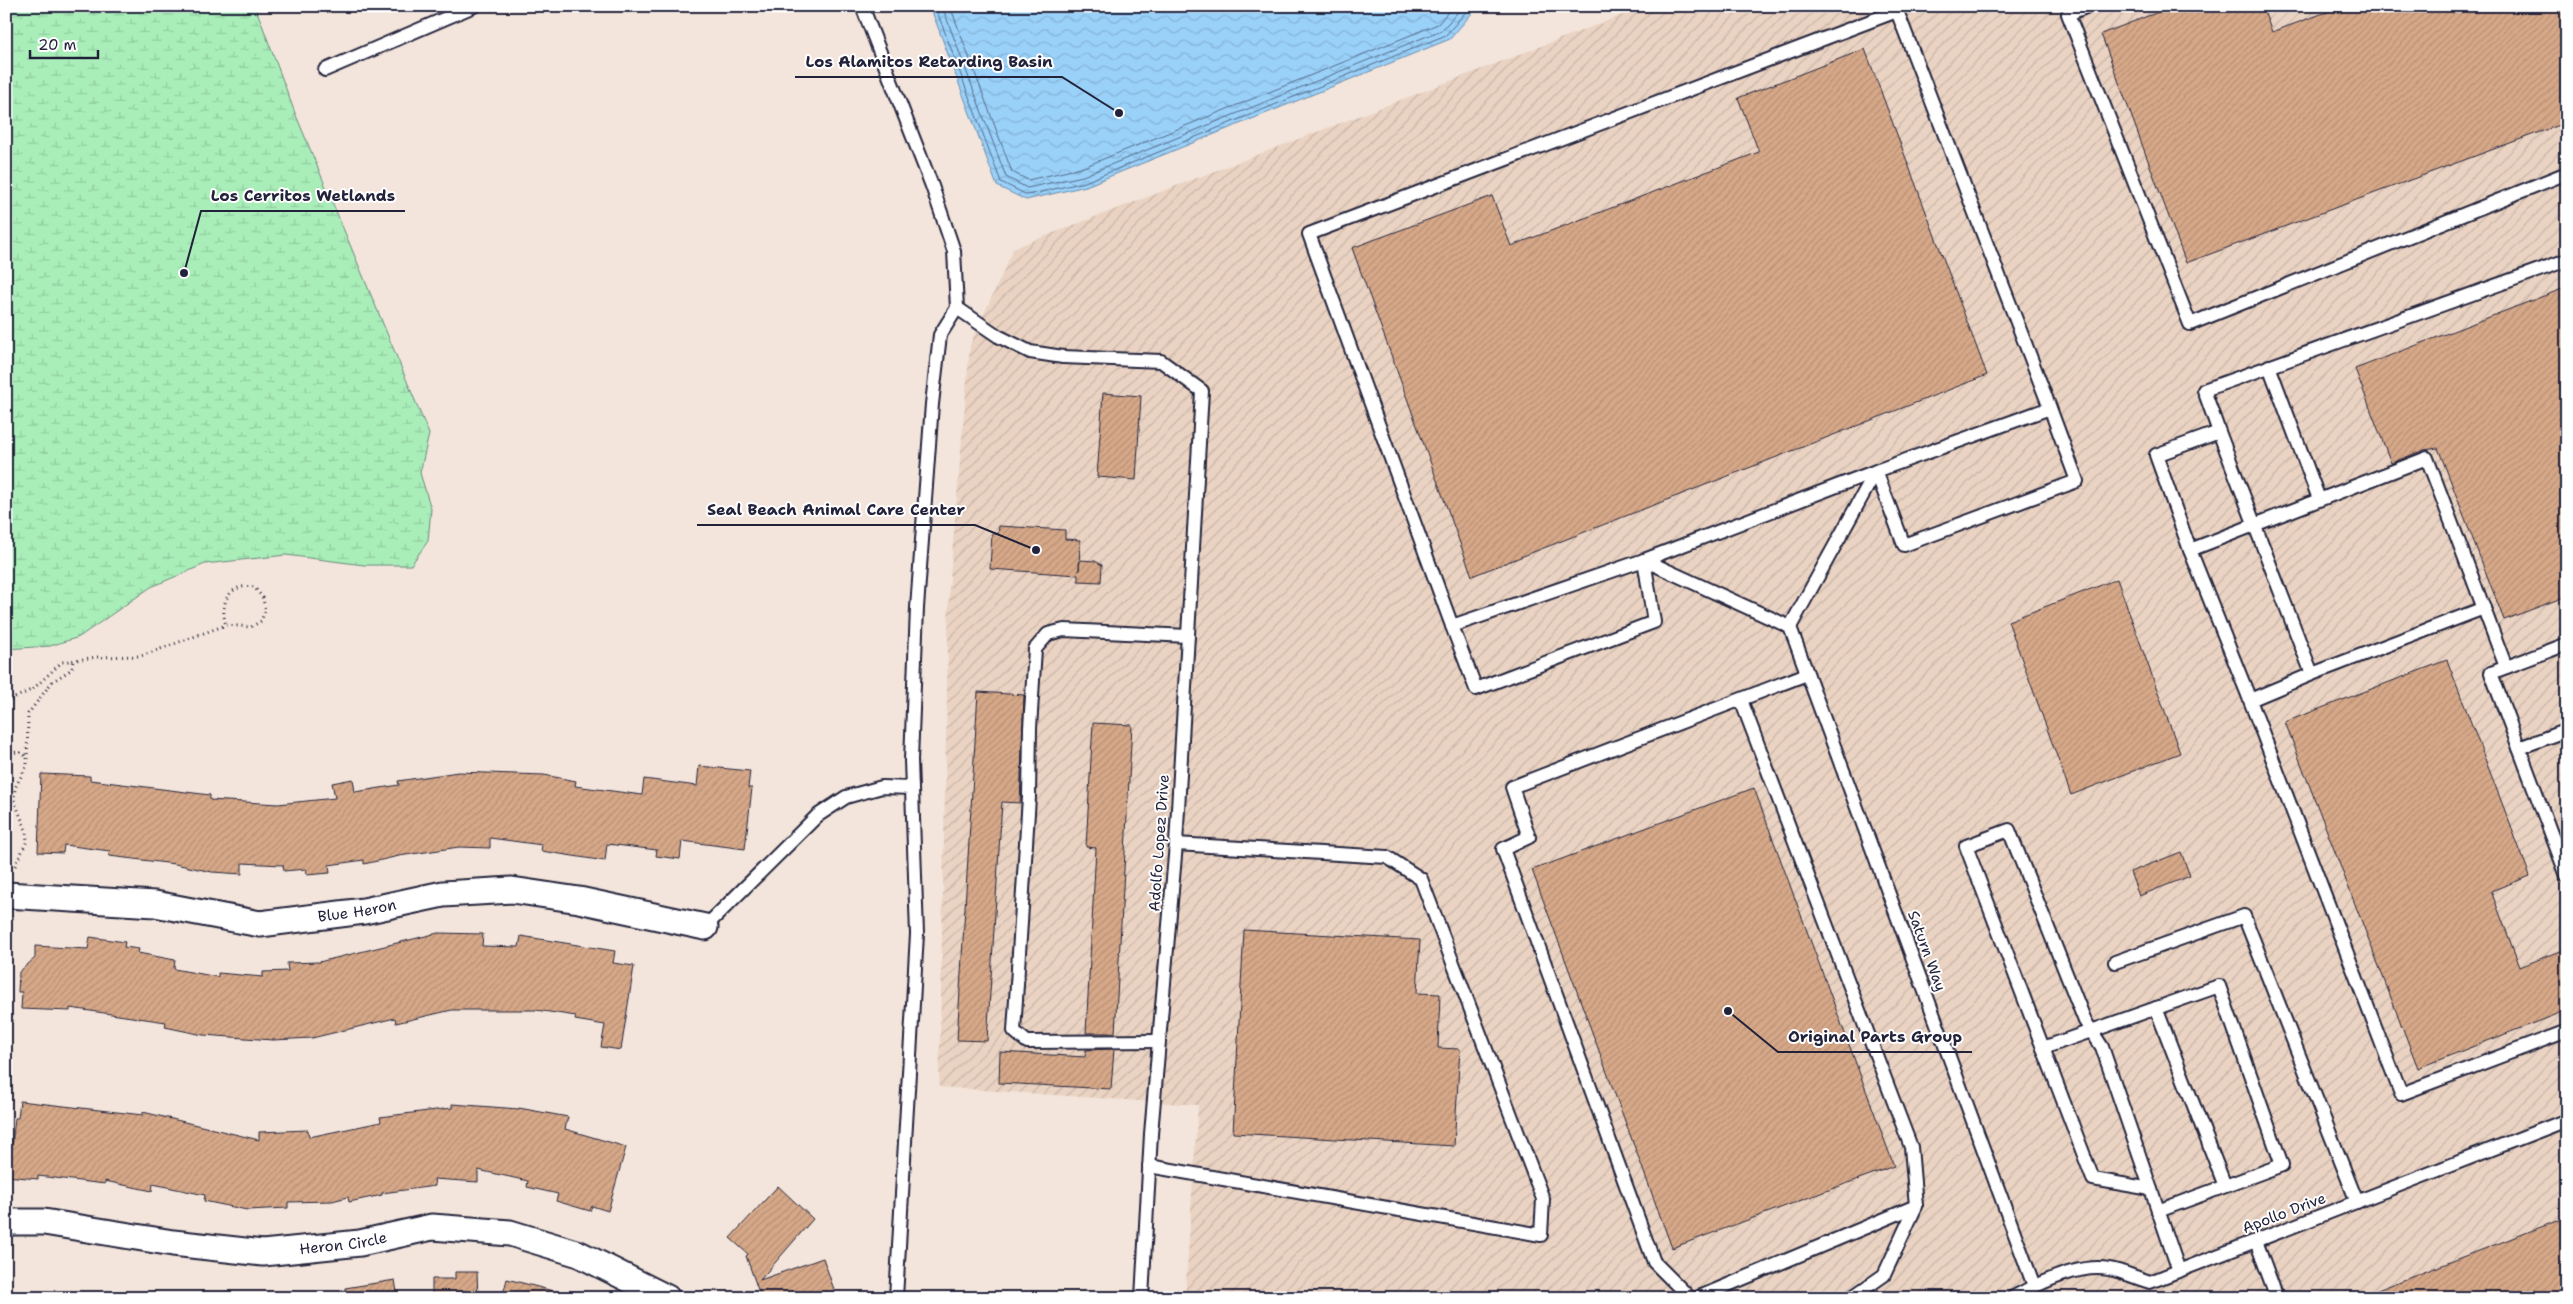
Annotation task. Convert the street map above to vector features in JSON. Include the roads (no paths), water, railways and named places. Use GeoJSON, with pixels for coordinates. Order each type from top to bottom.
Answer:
{"type":"FeatureCollection","features":[{"type":"Feature","properties":{"kind":"street","name":"Blue Heron"},"geometry":{"type":"LineString","coordinates":[[6,895],[154,904],[260,924],[364,911],[443,894],[512,890],[579,900],[705,927]]}},
{"type":"Feature","properties":{"kind":"street","name":"Heron Circle"},"geometry":{"type":"LineString","coordinates":[[6,1222],[44,1222],[173,1243],[262,1253],[360,1243],[432,1227],[510,1233],[578,1254],[668,1298]]}},
{"type":"Feature","properties":{"kind":"lane"},"geometry":{"type":"LineString","coordinates":[[326,70],[474,6]]}},
{"type":"Feature","properties":{"kind":"lane"},"geometry":{"type":"LineString","coordinates":[[862,6],[932,186],[954,251],[957,308],[940,335],[932,404],[917,608],[912,788],[917,934],[896,1298]]}},
{"type":"Feature","properties":{"kind":"lane"},"geometry":{"type":"LineString","coordinates":[[2088,6],[2068,14],[2190,324],[2567,173]]}},
{"type":"Feature","properties":{"kind":"lane"},"geometry":{"type":"LineString","coordinates":[[1644,560],[1654,622],[1476,689],[1309,234],[1897,11],[2077,481],[1904,545],[1876,471]]}},
{"type":"Feature","properties":{"kind":"lane"},"geometry":{"type":"LineString","coordinates":[[2312,674],[2253,525],[2204,390],[2567,260]]}},
{"type":"Feature","properties":{"kind":"lane","name":"Adolfo Lopez Drive"},"geometry":{"type":"LineString","coordinates":[[957,308],[998,336],[1030,352],[1063,357],[1160,360],[1202,391],[1176,844],[1149,1166],[1142,1298]]}},
{"type":"Feature","properties":{"kind":"lane"},"geometry":{"type":"LineString","coordinates":[[2269,366],[2319,498]]}},
{"type":"Feature","properties":{"kind":"lane"},"geometry":{"type":"LineString","coordinates":[[1452,626],[1644,560],[1876,471],[2050,408]]}},
{"type":"Feature","properties":{"kind":"lane"},"geometry":{"type":"LineString","coordinates":[[2219,432],[2156,455],[2190,550],[2250,700],[2401,1094],[2567,1031]]}},
{"type":"Feature","properties":{"kind":"lane"},"geometry":{"type":"LineString","coordinates":[[2190,550],[2319,498],[2427,458],[2506,667]]}},
{"type":"Feature","properties":{"kind":"lane"},"geometry":{"type":"LineString","coordinates":[[1644,560],[1790,627],[1876,471]]}},
{"type":"Feature","properties":{"kind":"lane"},"geometry":{"type":"LineString","coordinates":[[2250,700],[2312,674],[2484,608]]}},
{"type":"Feature","properties":{"kind":"lane","name":"Saturn Way"},"geometry":{"type":"LineString","coordinates":[[1790,627],[2034,1286]]}},
{"type":"Feature","properties":{"kind":"lane"},"geometry":{"type":"LineString","coordinates":[[1159,1041],[1027,1042],[1014,1031],[1029,797],[1033,683],[1036,649],[1048,634],[1072,629],[1188,636]]}},
{"type":"Feature","properties":{"kind":"lane"},"geometry":{"type":"LineString","coordinates":[[2567,644],[2491,673],[2567,876]]}},
{"type":"Feature","properties":{"kind":"lane"},"geometry":{"type":"LineString","coordinates":[[1690,1298],[1654,1262],[1503,849],[1529,837],[1512,787],[1807,674]]}},
{"type":"Feature","properties":{"kind":"lane"},"geometry":{"type":"LineString","coordinates":[[1741,700],[1911,1146],[1916,1206],[1884,1275],[1851,1298]]}},
{"type":"Feature","properties":{"kind":"lane"},"geometry":{"type":"LineString","coordinates":[[2519,748],[2567,730]]}},
{"type":"Feature","properties":{"kind":"lane"},"geometry":{"type":"LineString","coordinates":[[705,927],[817,816],[846,797],[882,786],[912,788]]}},
{"type":"Feature","properties":{"kind":"lane"},"geometry":{"type":"LineString","coordinates":[[2150,1189],[2093,1179],[1966,846],[2009,830],[2081,1012],[2102,1047],[2179,1271]]}},
{"type":"Feature","properties":{"kind":"lane"},"geometry":{"type":"LineString","coordinates":[[1149,1166],[1542,1235],[1543,1199],[1421,879],[1387,857],[1176,844]]}},
{"type":"Feature","properties":{"kind":"lane"},"geometry":{"type":"LineString","coordinates":[[2115,962],[2244,916],[2357,1202]]}},
{"type":"Feature","properties":{"kind":"lane"},"geometry":{"type":"LineString","coordinates":[[2043,1048],[2219,986],[2282,1164],[2158,1211]]}},
{"type":"Feature","properties":{"kind":"lane"},"geometry":{"type":"LineString","coordinates":[[2156,1008],[2225,1186]]}},
{"type":"Feature","properties":{"kind":"lane","name":"Apollo Drive"},"geometry":{"type":"LineString","coordinates":[[2012,1298],[2034,1286],[2085,1269],[2110,1269],[2150,1282],[2567,1120]]}},
{"type":"Feature","properties":{"kind":"lane"},"geometry":{"type":"LineString","coordinates":[[1697,1298],[1916,1206]]}},
{"type":"Feature","properties":{"kind":"lane"},"geometry":{"type":"LineString","coordinates":[[2256,1241],[2277,1298]]}},
{"type":"Feature","properties":{"kind":"water"},"geometry":{"type":"Polygon","coordinates":[[[930,6],[1478,6],[1450,39],[1086,186],[1026,200],[997,186],[930,6]]]}},
{"type":"Feature","properties":{"kind":"place","name":"Los Alamitos Retarding Basin"},"geometry":{"type":"Point","coordinates":[1119,113]}},
{"type":"Feature","properties":{"kind":"place","name":"Los Cerritos Wetlands"},"geometry":{"type":"Point","coordinates":[184,273]}},
{"type":"Feature","properties":{"kind":"place","name":"Seal Beach Animal Care Center"},"geometry":{"type":"Point","coordinates":[1036,550]}},
{"type":"Feature","properties":{"kind":"place","name":"Original Parts Group"},"geometry":{"type":"Point","coordinates":[1728,1011]}}]}
